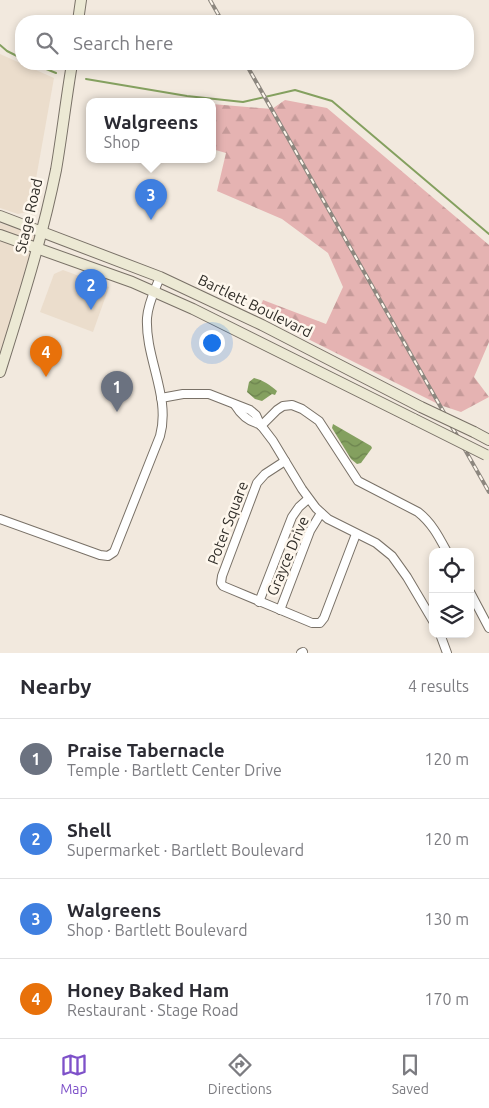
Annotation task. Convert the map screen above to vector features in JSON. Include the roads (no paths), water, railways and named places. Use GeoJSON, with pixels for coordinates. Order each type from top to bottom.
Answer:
{"type":"FeatureCollection","features":[{"type":"Feature","properties":{"kind":"main road"},"geometry":{"type":"LineString","coordinates":[[79,15],[81,0]]}},
{"type":"Feature","properties":{"kind":"main road","name":"Stage Road"},"geometry":{"type":"LineString","coordinates":[[0,372],[30,280],[56,169],[71,70]]}},
{"type":"Feature","properties":{"kind":"main road","name":"Bartlett Boulevard"},"geometry":{"type":"LineString","coordinates":[[0,216],[160,277],[262,325],[489,440]]}},
{"type":"Feature","properties":{"kind":"main road","name":"Bartlett Boulevard"},"geometry":{"type":"LineString","coordinates":[[0,235],[132,282],[193,308],[488,456]]}},
{"type":"Feature","properties":{"kind":"street"},"geometry":{"type":"LineString","coordinates":[[0,519],[100,555],[112,554],[160,436],[164,417],[149,343],[148,327],[149,310],[160,277]]}},
{"type":"Feature","properties":{"kind":"street"},"geometry":{"type":"LineString","coordinates":[[161,398],[183,394],[204,394],[235,404],[243,416],[251,422],[260,425],[308,499],[321,513],[336,524],[382,548],[396,560],[429,614]]}},
{"type":"Feature","properties":{"kind":"street"},"geometry":{"type":"LineString","coordinates":[[260,425],[277,410],[286,405],[296,406],[313,416],[323,426],[358,481],[425,517],[432,524],[445,548]]}},
{"type":"Feature","properties":{"kind":"street","name":"Poter Square"},"geometry":{"type":"LineString","coordinates":[[285,461],[265,474],[257,484],[221,580],[225,588],[312,623],[322,621],[356,534]]}},
{"type":"Feature","properties":{"kind":"street","name":"Grayce Drive"},"geometry":{"type":"LineString","coordinates":[[259,602],[292,517],[308,499]]}},
{"type":"Feature","properties":{"kind":"street","name":"Grayce Drive"},"geometry":{"type":"LineString","coordinates":[[280,610],[310,531],[321,513]]}},
{"type":"Feature","properties":{"kind":"street"},"geometry":{"type":"LineString","coordinates":[[471,593],[489,628]]}},
{"type":"Feature","properties":{"kind":"street"},"geometry":{"type":"LineString","coordinates":[[441,638],[447,653]]}},
{"type":"Feature","properties":{"kind":"water"},"geometry":{"type":"Polygon","coordinates":[[[254,378],[263,381],[277,391],[275,395],[272,394],[262,401],[255,399],[247,392],[249,382],[254,378]]]}},
{"type":"Feature","properties":{"kind":"water"},"geometry":{"type":"Polygon","coordinates":[[[333,424],[371,446],[372,448],[361,463],[357,464],[351,459],[332,428],[333,424]]]}},
{"type":"Feature","properties":{"kind":"waterway"},"geometry":{"type":"LineString","coordinates":[[0,45],[15,55]]}},
{"type":"Feature","properties":{"kind":"waterway"},"geometry":{"type":"LineString","coordinates":[[49,70],[56,73]]}},
{"type":"Feature","properties":{"kind":"waterway"},"geometry":{"type":"LineString","coordinates":[[86,79],[206,98]]}},
{"type":"Feature","properties":{"kind":"waterway"},"geometry":{"type":"LineString","coordinates":[[216,99],[243,102],[295,90],[332,101],[489,234]]}},
{"type":"Feature","properties":{"kind":"railway"},"geometry":{"type":"LineString","coordinates":[[210,0],[219,15]]}},
{"type":"Feature","properties":{"kind":"railway"},"geometry":{"type":"LineString","coordinates":[[249,70],[489,492]]}},
{"type":"Feature","properties":{"kind":"place","name":"Walgreens"},"geometry":{"type":"Point","coordinates":[151,220]}},
{"type":"Feature","properties":{"kind":"place","name":"Shell"},"geometry":{"type":"Point","coordinates":[91,310]}},
{"type":"Feature","properties":{"kind":"place","name":"Honey Baked Ham"},"geometry":{"type":"Point","coordinates":[46,377]}},
{"type":"Feature","properties":{"kind":"place","name":"Praise Tabernacle"},"geometry":{"type":"Point","coordinates":[117,412]}}]}
